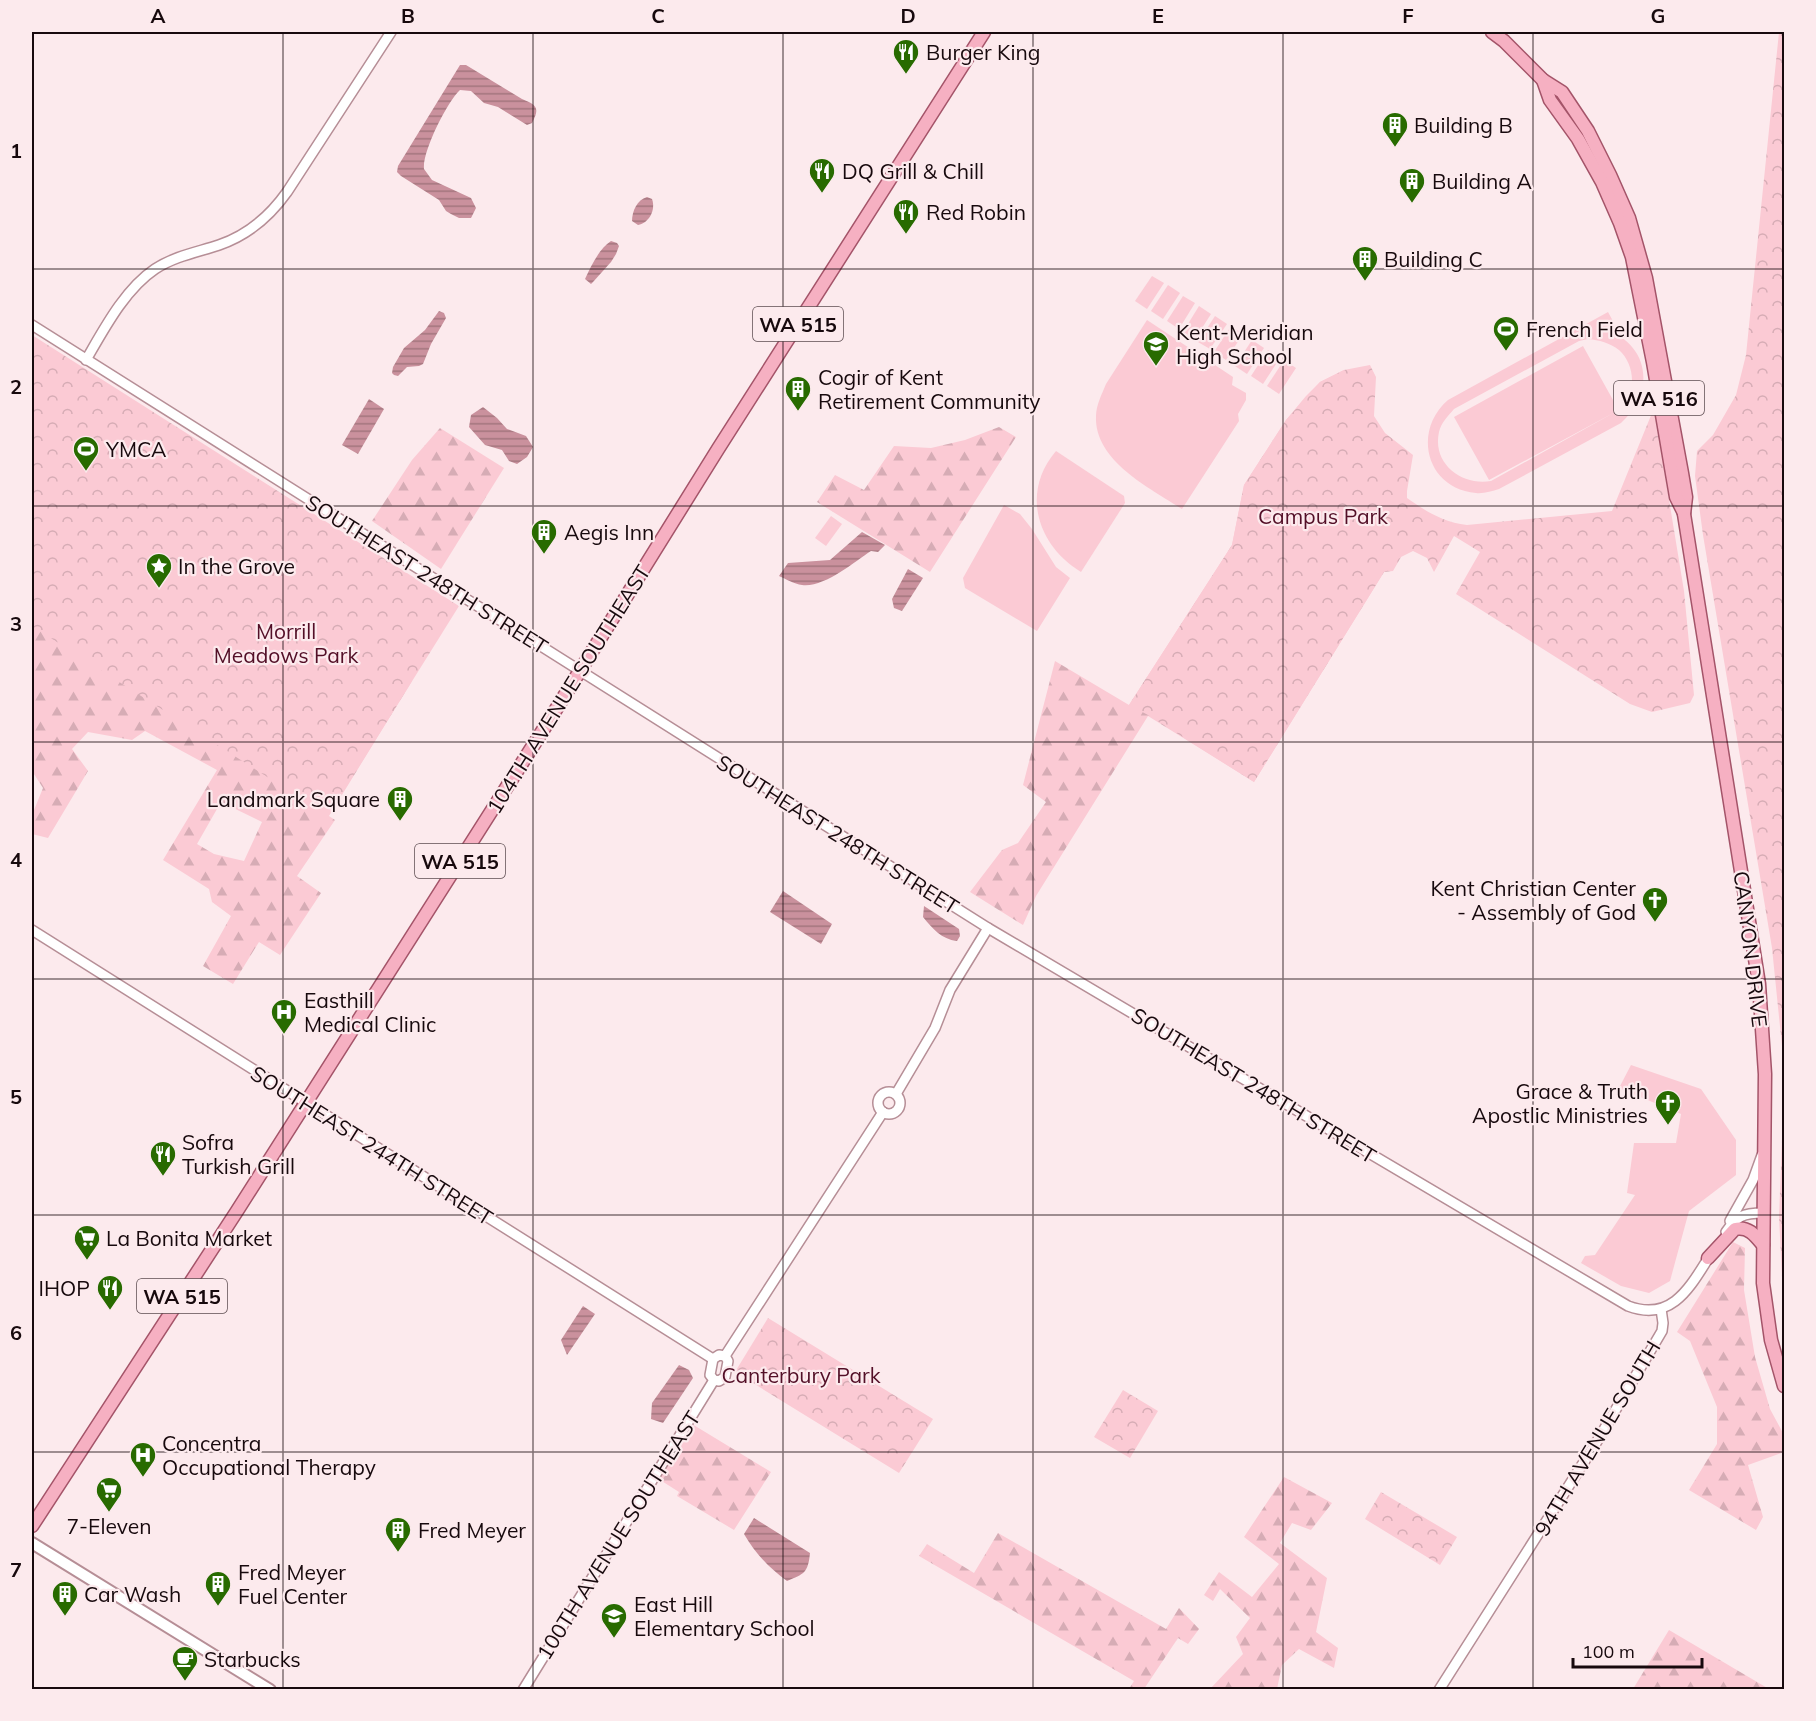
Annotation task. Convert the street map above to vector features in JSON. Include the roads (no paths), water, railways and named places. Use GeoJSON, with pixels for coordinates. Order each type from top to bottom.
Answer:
{"type":"FeatureCollection","features":[{"type":"Feature","properties":{"kind":"main road","name":"104TH AVENUE SOUTHEAST"},"geometry":{"type":"LineString","coordinates":[[32,1526],[237,1211],[580,671],[717,449],[984,32]]}},
{"type":"Feature","properties":{"kind":"main road","name":"CANYON DRIVE"},"geometry":{"type":"LineString","coordinates":[[1492,32],[1543,80],[1562,92],[1588,131],[1629,218],[1682,473],[1686,497],[1684,514],[1759,984],[1766,1074],[1763,1283],[1767,1320],[1785,1386]]}},
{"type":"Feature","properties":{"kind":"main road"},"geometry":{"type":"LineString","coordinates":[[1708,1258],[1738,1228],[1749,1230],[1763,1245]]}},
{"type":"Feature","properties":{"kind":"main road"},"geometry":{"type":"LineString","coordinates":[[32,1543],[270,1689]]}},
{"type":"Feature","properties":{"kind":"street"},"geometry":{"type":"LineString","coordinates":[[86,360],[128,295],[147,275],[164,264],[236,238],[270,215],[391,32]]}},
{"type":"Feature","properties":{"kind":"street","name":"SOUTHEAST 248TH STREET"},"geometry":{"type":"LineString","coordinates":[[32,325],[988,928],[1628,1306],[1644,1310],[1660,1309]]}},
{"type":"Feature","properties":{"kind":"street"},"geometry":{"type":"LineString","coordinates":[[896,1094],[935,1028],[950,990],[988,928]]}},
{"type":"Feature","properties":{"kind":"street","name":"SOUTHEAST 244TH STREET"},"geometry":{"type":"LineString","coordinates":[[32,930],[713,1359]]}},
{"type":"Feature","properties":{"kind":"street"},"geometry":{"type":"LineString","coordinates":[[885,1092],[896,1094],[900,1098],[899,1108],[894,1113],[883,1112],[879,1107],[880,1097],[885,1092]]}},
{"type":"Feature","properties":{"kind":"street"},"geometry":{"type":"LineString","coordinates":[[714,1380],[710,1375],[713,1359],[719,1355],[726,1356],[883,1112]]}},
{"type":"Feature","properties":{"kind":"street"},"geometry":{"type":"LineString","coordinates":[[1660,1309],[1669,1306],[1683,1295],[1708,1258],[1748,1191],[1764,1150]]}},
{"type":"Feature","properties":{"kind":"street"},"geometry":{"type":"LineString","coordinates":[[1717,1244],[1739,1217],[1751,1213],[1763,1213]]}},
{"type":"Feature","properties":{"kind":"street","name":"94TH AVENUE SOUTH"},"geometry":{"type":"LineString","coordinates":[[1439,1689],[1596,1443],[1662,1331],[1660,1309]]}},
{"type":"Feature","properties":{"kind":"street","name":"100TH AVENUE SOUTHEAST"},"geometry":{"type":"LineString","coordinates":[[523,1689],[714,1380],[718,1382],[725,1377],[728,1361],[726,1356]]}},
{"type":"Feature","properties":{"kind":"place","name":"Burger King"},"geometry":{"type":"Point","coordinates":[906,75]}},
{"type":"Feature","properties":{"kind":"place","name":"Building B"},"geometry":{"type":"Point","coordinates":[1395,148]}},
{"type":"Feature","properties":{"kind":"place","name":"DQ Grill & Chill"},"geometry":{"type":"Point","coordinates":[822,194]}},
{"type":"Feature","properties":{"kind":"place","name":"Building A"},"geometry":{"type":"Point","coordinates":[1412,204]}},
{"type":"Feature","properties":{"kind":"place","name":"Red Robin"},"geometry":{"type":"Point","coordinates":[906,235]}},
{"type":"Feature","properties":{"kind":"place","name":"Building C"},"geometry":{"type":"Point","coordinates":[1365,282]}},
{"type":"Feature","properties":{"kind":"place","name":"French Field"},"geometry":{"type":"Point","coordinates":[1506,352]}},
{"type":"Feature","properties":{"kind":"place","name":"Kent-Meridian High School"},"geometry":{"type":"Point","coordinates":[1156,367]}},
{"type":"Feature","properties":{"kind":"place","name":"Cogir of Kent Retirement Community"},"geometry":{"type":"Point","coordinates":[798,412]}},
{"type":"Feature","properties":{"kind":"place","name":"YMCA"},"geometry":{"type":"Point","coordinates":[86,472]}},
{"type":"Feature","properties":{"kind":"place","name":"Aegis Inn"},"geometry":{"type":"Point","coordinates":[544,555]}},
{"type":"Feature","properties":{"kind":"place","name":"In the Grove"},"geometry":{"type":"Point","coordinates":[159,589]}},
{"type":"Feature","properties":{"kind":"place","name":"Landmark Square"},"geometry":{"type":"Point","coordinates":[400,822]}},
{"type":"Feature","properties":{"kind":"place","name":"Kent Christian Center - Assembly of God"},"geometry":{"type":"Point","coordinates":[1655,923]}},
{"type":"Feature","properties":{"kind":"place","name":"Easthill Medical Clinic"},"geometry":{"type":"Point","coordinates":[284,1035]}},
{"type":"Feature","properties":{"kind":"place","name":"Grace & Truth Apostlic Ministries"},"geometry":{"type":"Point","coordinates":[1668,1126]}},
{"type":"Feature","properties":{"kind":"place","name":"Sofra Turkish Grill"},"geometry":{"type":"Point","coordinates":[163,1177]}},
{"type":"Feature","properties":{"kind":"place","name":"La Bonita Market"},"geometry":{"type":"Point","coordinates":[87,1261]}},
{"type":"Feature","properties":{"kind":"place","name":"IHOP"},"geometry":{"type":"Point","coordinates":[110,1311]}},
{"type":"Feature","properties":{"kind":"place","name":"Concentra Occupational Therapy"},"geometry":{"type":"Point","coordinates":[143,1478]}},
{"type":"Feature","properties":{"kind":"place","name":"7-Eleven"},"geometry":{"type":"Point","coordinates":[109,1513]}},
{"type":"Feature","properties":{"kind":"place","name":"Fred Meyer"},"geometry":{"type":"Point","coordinates":[398,1553]}},
{"type":"Feature","properties":{"kind":"place","name":"Fred Meyer Fuel Center"},"geometry":{"type":"Point","coordinates":[218,1607]}},
{"type":"Feature","properties":{"kind":"place","name":"Car Wash"},"geometry":{"type":"Point","coordinates":[65,1617]}},
{"type":"Feature","properties":{"kind":"place","name":"East Hill Elementary School"},"geometry":{"type":"Point","coordinates":[614,1639]}},
{"type":"Feature","properties":{"kind":"place","name":"Starbucks"},"geometry":{"type":"Point","coordinates":[185,1682]}},
{"type":"Feature","properties":{"kind":"park label","name":"Campus Park"},"geometry":{"type":"Point","coordinates":[1323,516]}},
{"type":"Feature","properties":{"kind":"park label","name":"Morrill Meadows Park"},"geometry":{"type":"Point","coordinates":[286,643]}},
{"type":"Feature","properties":{"kind":"park label","name":"Canterbury Park"},"geometry":{"type":"Point","coordinates":[801,1375]}}]}
